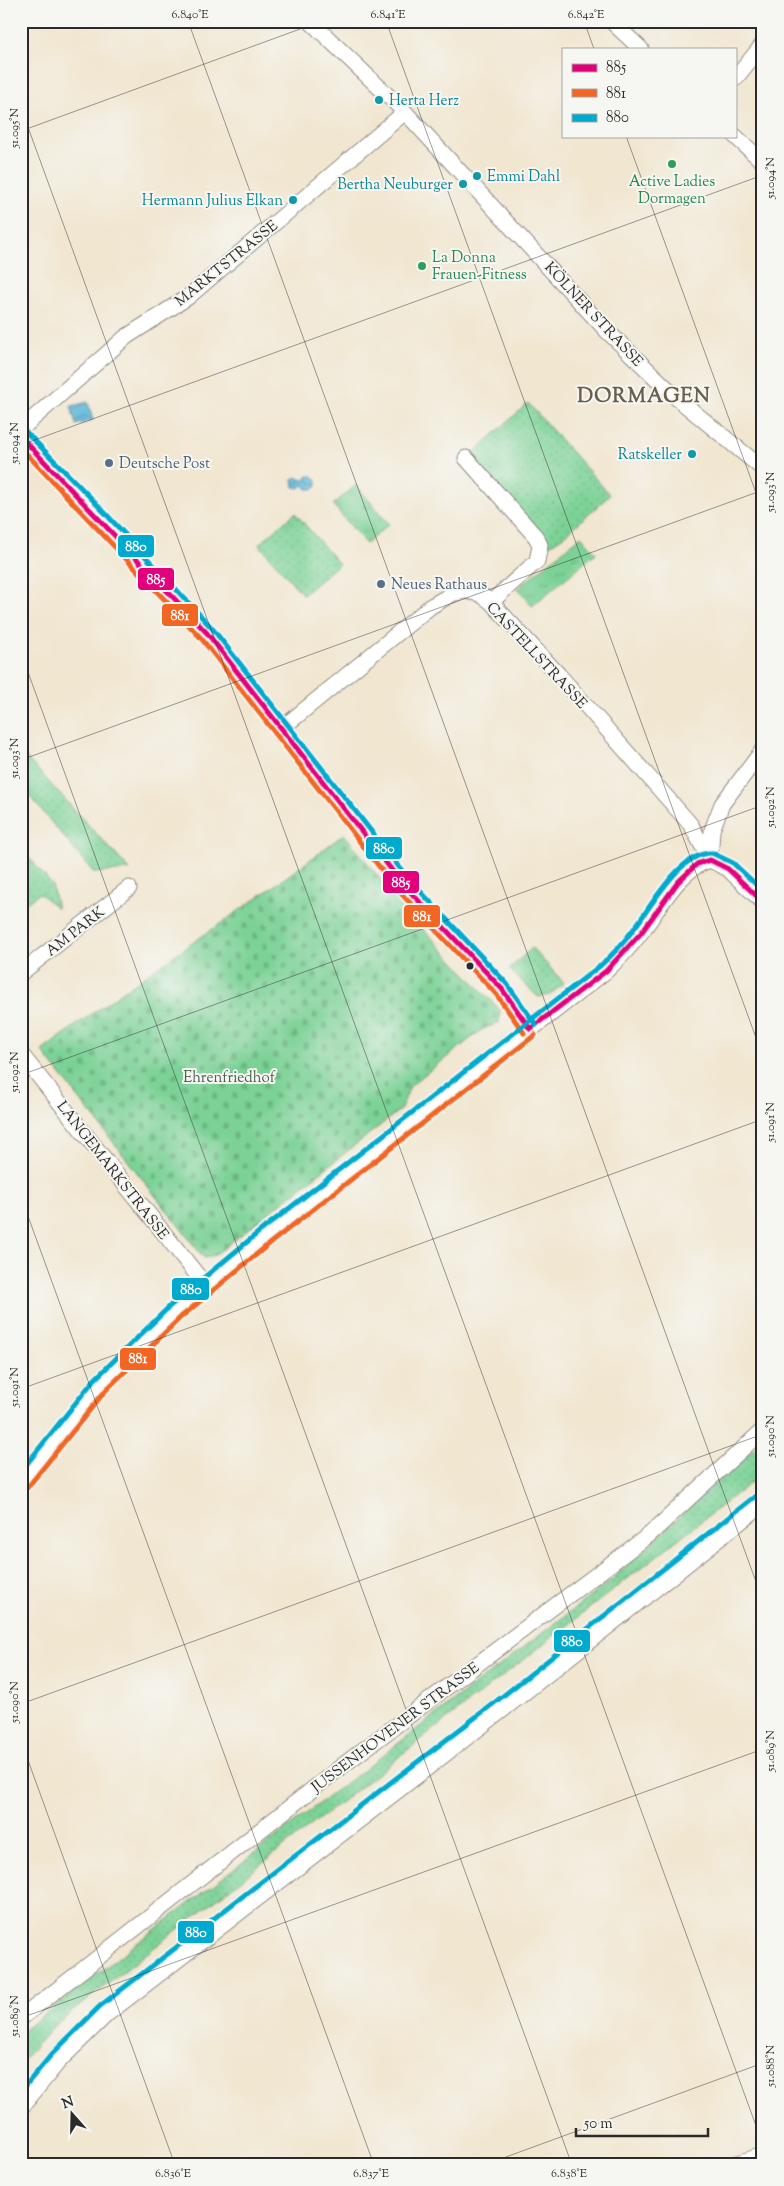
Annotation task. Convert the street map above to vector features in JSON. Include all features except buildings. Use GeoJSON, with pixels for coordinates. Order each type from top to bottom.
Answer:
{"type":"FeatureCollection","features":[{"type":"Feature","properties":{"kind":"main road"},"geometry":{"type":"LineString","coordinates":[[21,2103],[56,2060],[104,2012],[499,1709],[763,1500]]}},
{"type":"Feature","properties":{"kind":"street","name":"KÖLNER STRASSE"},"geometry":{"type":"LineString","coordinates":[[310,21],[405,112],[612,336],[678,399],[763,469]]}},
{"type":"Feature","properties":{"kind":"street"},"geometry":{"type":"LineString","coordinates":[[611,21],[640,48]]}},
{"type":"Feature","properties":{"kind":"street"},"geometry":{"type":"LineString","coordinates":[[736,78],[763,44]]}},
{"type":"Feature","properties":{"kind":"street","name":"MARKTSTRASSE"},"geometry":{"type":"LineString","coordinates":[[22,438],[88,370],[126,337],[188,297],[405,112]]}},
{"type":"Feature","properties":{"kind":"street"},"geometry":{"type":"LineString","coordinates":[[736,137],[763,162]]}},
{"type":"Feature","properties":{"kind":"street"},"geometry":{"type":"LineString","coordinates":[[22,438],[189,612],[400,882],[502,989],[530,1029]]}},
{"type":"Feature","properties":{"kind":"street"},"geometry":{"type":"LineString","coordinates":[[466,458],[536,537],[540,545],[537,561],[491,602]]}},
{"type":"Feature","properties":{"kind":"street","name":"CASTELLSTRASSE"},"geometry":{"type":"LineString","coordinates":[[281,728],[437,602],[454,593],[465,591],[480,594],[491,602],[559,675],[690,825],[710,860]]}},
{"type":"Feature","properties":{"kind":"street"},"geometry":{"type":"LineString","coordinates":[[710,860],[712,830],[722,804],[760,753]]}},
{"type":"Feature","properties":{"kind":"street"},"geometry":{"type":"LineString","coordinates":[[21,1483],[117,1367],[206,1286],[606,971],[641,933],[678,882],[697,864],[710,860],[728,869],[763,902]]}},
{"type":"Feature","properties":{"kind":"street","name":"AM PARK"},"geometry":{"type":"LineString","coordinates":[[21,973],[130,888]]}},
{"type":"Feature","properties":{"kind":"street","name":"LANGEMARKSTRASSE"},"geometry":{"type":"LineString","coordinates":[[21,1054],[206,1286]]}},
{"type":"Feature","properties":{"kind":"street","name":"JUSSENHOVENER STRASSE"},"geometry":{"type":"LineString","coordinates":[[21,2018],[346,1763],[649,1535],[763,1430]]}},
{"type":"Feature","properties":{"kind":"street"},"geometry":{"type":"LineString","coordinates":[[731,2165],[763,2155]]}},
{"type":"Feature","properties":{"kind":"green space"},"geometry":{"type":"Polygon","coordinates":[[[528,403],[610,495],[565,535],[547,547],[468,458],[528,403]]]}},
{"type":"Feature","properties":{"kind":"green space"},"geometry":{"type":"Polygon","coordinates":[[[356,485],[389,524],[366,544],[333,505],[356,485]]]}},
{"type":"Feature","properties":{"kind":"green space"},"geometry":{"type":"Polygon","coordinates":[[[295,513],[339,564],[303,595],[259,544],[295,513]]]}},
{"type":"Feature","properties":{"kind":"green space"},"geometry":{"type":"Polygon","coordinates":[[[581,536],[596,553],[532,606],[518,588],[581,536]]]}},
{"type":"Feature","properties":{"kind":"green space"},"geometry":{"type":"Polygon","coordinates":[[[21,752],[130,870],[94,873],[21,786],[21,752]]]}},
{"type":"Feature","properties":{"kind":"green space","name":"Ehrenfriedhof"},"geometry":{"type":"Polygon","coordinates":[[[344,834],[406,911],[500,1010],[499,1023],[483,1029],[410,1086],[401,1109],[215,1255],[204,1258],[42,1051],[344,834]]]}},
{"type":"Feature","properties":{"kind":"green space"},"geometry":{"type":"Polygon","coordinates":[[[21,848],[52,885],[57,908],[39,893],[21,908],[21,848]]]}},
{"type":"Feature","properties":{"kind":"green space"},"geometry":{"type":"Polygon","coordinates":[[[532,948],[564,983],[550,995],[538,997],[509,969],[532,948]]]}},
{"type":"Feature","properties":{"kind":"green space"},"geometry":{"type":"Polygon","coordinates":[[[763,1440],[763,1473],[55,2025],[21,2062],[21,2032],[609,1582],[763,1440]]]}},
{"type":"Feature","properties":{"kind":"water"},"geometry":{"type":"Polygon","coordinates":[[[88,402],[93,420],[76,425],[71,406],[88,402]]]}},
{"type":"Feature","properties":{"kind":"water"},"geometry":{"type":"Polygon","coordinates":[[[308,476],[313,476],[317,480],[317,486],[313,489],[307,489],[303,485],[300,488],[294,487],[293,480],[296,477],[303,480],[308,476]]]}},
{"type":"Feature","properties":{"kind":"transit line","name":"880"},"geometry":{"type":"LineString","coordinates":[[26,432],[92,499],[212,628],[407,877],[507,984],[536,1025]]}},
{"type":"Feature","properties":{"kind":"transit line","name":"885"},"geometry":{"type":"LineString","coordinates":[[21,437],[207,633],[401,882],[502,989],[530,1029]]}},
{"type":"Feature","properties":{"kind":"transit line","name":"881"},"geometry":{"type":"LineString","coordinates":[[21,448],[201,638],[395,887],[496,994],[524,1033]]}},
{"type":"Feature","properties":{"kind":"transit line","name":"880"},"geometry":{"type":"LineString","coordinates":[[21,1471],[94,1380],[171,1305],[259,1232],[601,965],[625,940],[666,883],[688,862],[700,855],[712,853],[733,863],[763,891]]}},
{"type":"Feature","properties":{"kind":"transit line","name":"885"},"geometry":{"type":"LineString","coordinates":[[710,860],[728,869],[763,902]]}},
{"type":"Feature","properties":{"kind":"transit line","name":"885"},"geometry":{"type":"LineString","coordinates":[[530,1029],[606,971],[641,933],[678,882],[697,864],[710,860]]}},
{"type":"Feature","properties":{"kind":"transit line","name":"881"},"geometry":{"type":"LineString","coordinates":[[27,1488],[106,1390],[181,1317],[269,1244],[535,1035]]}},
{"type":"Feature","properties":{"kind":"transit line","name":"880"},"geometry":{"type":"LineString","coordinates":[[21,2091],[51,2055],[100,2006],[494,1703],[758,1494]]}},
{"type":"Feature","properties":{"kind":"place","name":"Herta Herz"},"geometry":{"type":"Point","coordinates":[379,100]}},
{"type":"Feature","properties":{"kind":"place","name":"Active Ladies Dormagen"},"geometry":{"type":"Point","coordinates":[672,164]}},
{"type":"Feature","properties":{"kind":"place","name":"Emmi Dahl"},"geometry":{"type":"Point","coordinates":[477,176]}},
{"type":"Feature","properties":{"kind":"place","name":"Bertha Neuburger"},"geometry":{"type":"Point","coordinates":[463,184]}},
{"type":"Feature","properties":{"kind":"place","name":"Hermann Julius Elkan"},"geometry":{"type":"Point","coordinates":[293,200]}},
{"type":"Feature","properties":{"kind":"place","name":"La Donna Frauen-Fitness"},"geometry":{"type":"Point","coordinates":[422,266]}},
{"type":"Feature","properties":{"kind":"place","name":"Ratskeller"},"geometry":{"type":"Point","coordinates":[692,454]}},
{"type":"Feature","properties":{"kind":"place","name":"Deutsche Post"},"geometry":{"type":"Point","coordinates":[109,463]}},
{"type":"Feature","properties":{"kind":"place","name":"Neues Rathaus"},"geometry":{"type":"Point","coordinates":[381,584]}},
{"type":"Feature","properties":{"kind":"district","name":"DORMAGEN"},"geometry":{"type":"Point","coordinates":[644,395]}}]}
